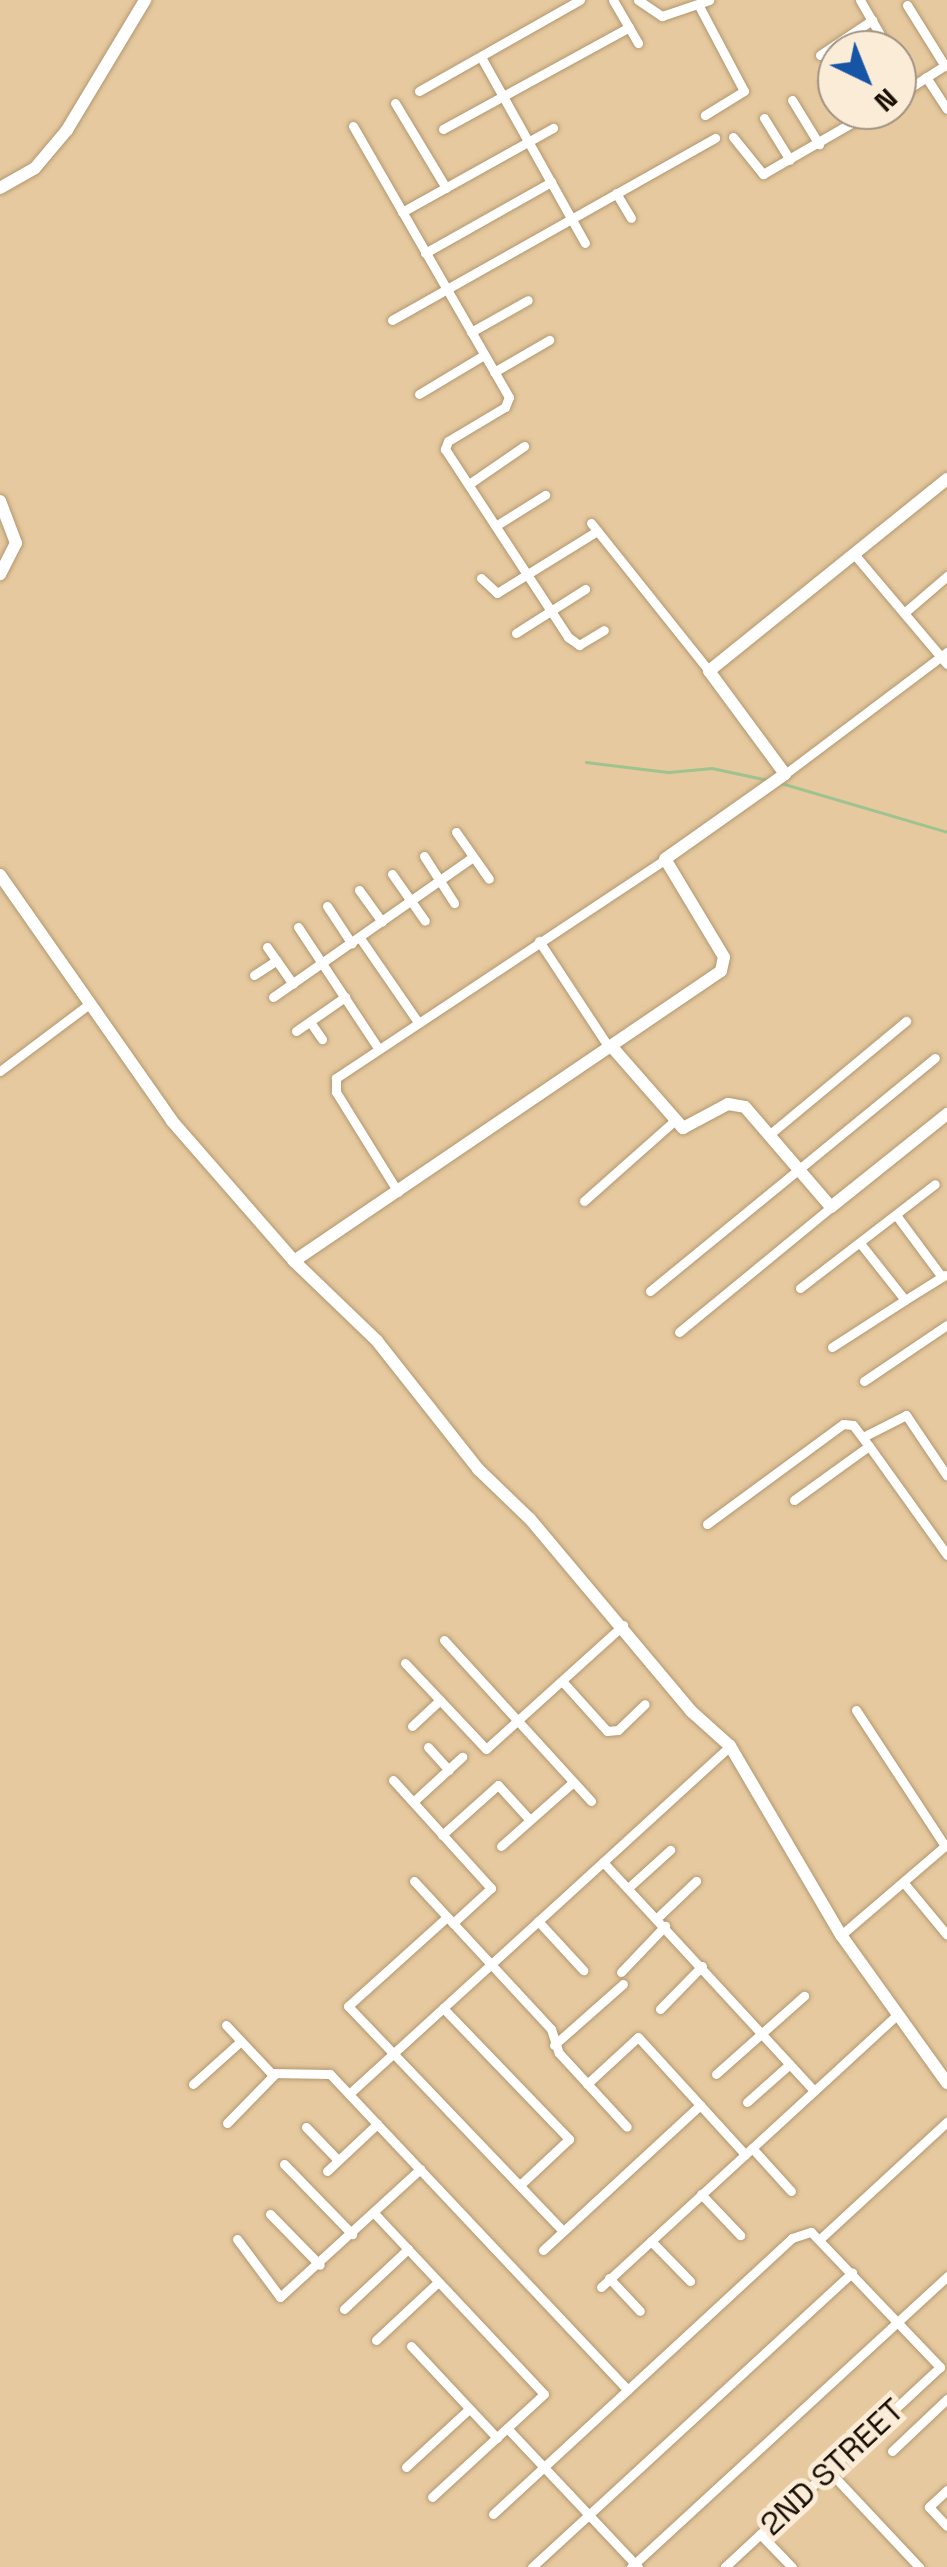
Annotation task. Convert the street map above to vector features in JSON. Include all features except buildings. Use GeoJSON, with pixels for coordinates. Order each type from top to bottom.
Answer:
{"type":"FeatureCollection","features":[{"type":"Feature","properties":{"kind":"street"},"geometry":{"type":"LineString","coordinates":[[0,188],[35,168],[67,130],[145,0]]}},
{"type":"Feature","properties":{"kind":"street"},"geometry":{"type":"LineString","coordinates":[[419,91],[580,0]]}},
{"type":"Feature","properties":{"kind":"street"},"geometry":{"type":"LineString","coordinates":[[614,0],[638,43]]}},
{"type":"Feature","properties":{"kind":"street"},"geometry":{"type":"LineString","coordinates":[[638,0],[662,16],[704,3],[744,87],[704,115]]}},
{"type":"Feature","properties":{"kind":"street"},"geometry":{"type":"LineString","coordinates":[[860,0],[878,30]]}},
{"type":"Feature","properties":{"kind":"street"},"geometry":{"type":"LineString","coordinates":[[907,5],[946,65],[917,83]]}},
{"type":"Feature","properties":{"kind":"street"},"geometry":{"type":"LineString","coordinates":[[857,30],[872,20]]}},
{"type":"Feature","properties":{"kind":"street"},"geometry":{"type":"LineString","coordinates":[[444,129],[630,27]]}},
{"type":"Feature","properties":{"kind":"street"},"geometry":{"type":"LineString","coordinates":[[481,58],[585,244]]}},
{"type":"Feature","properties":{"kind":"street"},"geometry":{"type":"LineString","coordinates":[[926,77],[943,102]]}},
{"type":"Feature","properties":{"kind":"street"},"geometry":{"type":"LineString","coordinates":[[792,100],[819,144]]}},
{"type":"Feature","properties":{"kind":"street"},"geometry":{"type":"LineString","coordinates":[[395,102],[446,188]]}},
{"type":"Feature","properties":{"kind":"street"},"geometry":{"type":"LineString","coordinates":[[764,118],[790,160]]}},
{"type":"Feature","properties":{"kind":"street"},"geometry":{"type":"LineString","coordinates":[[353,126],[508,403],[445,445],[551,610],[579,645],[604,630]]}},
{"type":"Feature","properties":{"kind":"street"},"geometry":{"type":"LineString","coordinates":[[402,212],[553,128]]}},
{"type":"Feature","properties":{"kind":"street"},"geometry":{"type":"LineString","coordinates":[[733,136],[759,173],[842,130]]}},
{"type":"Feature","properties":{"kind":"street"},"geometry":{"type":"LineString","coordinates":[[392,320],[715,138]]}},
{"type":"Feature","properties":{"kind":"street"},"geometry":{"type":"LineString","coordinates":[[425,252],[551,182]]}},
{"type":"Feature","properties":{"kind":"street"},"geometry":{"type":"LineString","coordinates":[[616,192],[631,218]]}},
{"type":"Feature","properties":{"kind":"street"},"geometry":{"type":"LineString","coordinates":[[471,332],[528,300]]}},
{"type":"Feature","properties":{"kind":"street"},"geometry":{"type":"LineString","coordinates":[[494,372],[549,340]]}},
{"type":"Feature","properties":{"kind":"street"},"geometry":{"type":"LineString","coordinates":[[418,394],[484,354]]}},
{"type":"Feature","properties":{"kind":"street"},"geometry":{"type":"LineString","coordinates":[[469,484],[524,446]]}},
{"type":"Feature","properties":{"kind":"street"},"geometry":{"type":"LineString","coordinates":[[709,671],[947,479]]}},
{"type":"Feature","properties":{"kind":"street"},"geometry":{"type":"LineString","coordinates":[[497,525],[546,495]]}},
{"type":"Feature","properties":{"kind":"street"},"geometry":{"type":"LineString","coordinates":[[0,501],[16,543],[0,574]]}},
{"type":"Feature","properties":{"kind":"street"},"geometry":{"type":"LineString","coordinates":[[481,578],[494,594],[594,527],[785,774]]}},
{"type":"Feature","properties":{"kind":"street"},"geometry":{"type":"LineString","coordinates":[[398,1192],[334,1084],[378,1048],[664,859],[945,658],[854,554]]}},
{"type":"Feature","properties":{"kind":"street"},"geometry":{"type":"LineString","coordinates":[[904,612],[947,576]]}},
{"type":"Feature","properties":{"kind":"street"},"geometry":{"type":"LineString","coordinates":[[516,633],[584,589]]}},
{"type":"Feature","properties":{"kind":"street"},"geometry":{"type":"LineString","coordinates":[[456,832],[489,879]]}},
{"type":"Feature","properties":{"kind":"street"},"geometry":{"type":"LineString","coordinates":[[424,856],[454,903]]}},
{"type":"Feature","properties":{"kind":"street"},"geometry":{"type":"LineString","coordinates":[[273,998],[473,857]]}},
{"type":"Feature","properties":{"kind":"street"},"geometry":{"type":"LineString","coordinates":[[294,1261],[611,1048],[725,964],[664,859]]}},
{"type":"Feature","properties":{"kind":"street"},"geometry":{"type":"LineString","coordinates":[[392,874],[425,920]]}},
{"type":"Feature","properties":{"kind":"street"},"geometry":{"type":"LineString","coordinates":[[0,875],[172,1121],[294,1261],[377,1340],[478,1469],[624,1625],[691,1711],[730,1746],[841,1935],[947,2083]]}},
{"type":"Feature","properties":{"kind":"street"},"geometry":{"type":"LineString","coordinates":[[360,890],[382,922]]}},
{"type":"Feature","properties":{"kind":"street"},"geometry":{"type":"LineString","coordinates":[[327,906],[418,1022]]}},
{"type":"Feature","properties":{"kind":"street"},"geometry":{"type":"LineString","coordinates":[[298,927],[378,1048]]}},
{"type":"Feature","properties":{"kind":"street"},"geometry":{"type":"LineString","coordinates":[[538,940],[611,1048],[673,1122],[690,1127],[736,1103],[770,1134],[831,1207]]}},
{"type":"Feature","properties":{"kind":"street"},"geometry":{"type":"LineString","coordinates":[[267,947],[293,984]]}},
{"type":"Feature","properties":{"kind":"street"},"geometry":{"type":"LineString","coordinates":[[254,975],[277,960]]}},
{"type":"Feature","properties":{"kind":"street"},"geometry":{"type":"LineString","coordinates":[[296,1032],[344,997]]}},
{"type":"Feature","properties":{"kind":"street"},"geometry":{"type":"LineString","coordinates":[[0,1071],[88,1005]]}},
{"type":"Feature","properties":{"kind":"street"},"geometry":{"type":"LineString","coordinates":[[770,1134],[906,1020]]}},
{"type":"Feature","properties":{"kind":"street"},"geometry":{"type":"LineString","coordinates":[[310,1022],[322,1039]]}},
{"type":"Feature","properties":{"kind":"street"},"geometry":{"type":"LineString","coordinates":[[650,1291],[935,1058]]}},
{"type":"Feature","properties":{"kind":"street"},"geometry":{"type":"LineString","coordinates":[[679,1332],[947,1114]]}},
{"type":"Feature","properties":{"kind":"street"},"geometry":{"type":"LineString","coordinates":[[584,1201],[673,1122]]}},
{"type":"Feature","properties":{"kind":"street"},"geometry":{"type":"LineString","coordinates":[[800,1288],[935,1184]]}},
{"type":"Feature","properties":{"kind":"street"},"geometry":{"type":"LineString","coordinates":[[832,1347],[945,1275],[896,1214]]}},
{"type":"Feature","properties":{"kind":"street"},"geometry":{"type":"LineString","coordinates":[[860,1244],[906,1300]]}},
{"type":"Feature","properties":{"kind":"street"},"geometry":{"type":"LineString","coordinates":[[864,1381],[947,1325]]}},
{"type":"Feature","properties":{"kind":"street"},"geometry":{"type":"LineString","coordinates":[[794,1500],[866,1441],[906,1415],[947,1476]]}},
{"type":"Feature","properties":{"kind":"street"},"geometry":{"type":"LineString","coordinates":[[707,1524],[843,1424],[866,1441],[947,1555]]}},
{"type":"Feature","properties":{"kind":"street"},"geometry":{"type":"LineString","coordinates":[[405,1662],[486,1750],[624,1625]]}},
{"type":"Feature","properties":{"kind":"street"},"geometry":{"type":"LineString","coordinates":[[444,1640],[590,1801]]}},
{"type":"Feature","properties":{"kind":"street"},"geometry":{"type":"LineString","coordinates":[[562,1681],[608,1731],[618,1730],[645,1704]]}},
{"type":"Feature","properties":{"kind":"street"},"geometry":{"type":"LineString","coordinates":[[412,1726],[440,1700]]}},
{"type":"Feature","properties":{"kind":"street"},"geometry":{"type":"LineString","coordinates":[[841,1935],[946,1845],[856,1710]]}},
{"type":"Feature","properties":{"kind":"street"},"geometry":{"type":"LineString","coordinates":[[349,2094],[730,1746]]}},
{"type":"Feature","properties":{"kind":"street"},"geometry":{"type":"LineString","coordinates":[[428,1747],[449,1770]]}},
{"type":"Feature","properties":{"kind":"street"},"geometry":{"type":"LineString","coordinates":[[412,1802],[462,1757]]}},
{"type":"Feature","properties":{"kind":"street"},"geometry":{"type":"LineString","coordinates":[[393,1780],[491,1888],[348,2006],[563,2231]]}},
{"type":"Feature","properties":{"kind":"street"},"geometry":{"type":"LineString","coordinates":[[501,1846],[573,1782]]}},
{"type":"Feature","properties":{"kind":"street"},"geometry":{"type":"LineString","coordinates":[[442,1835],[498,1785],[530,1820]]}},
{"type":"Feature","properties":{"kind":"street"},"geometry":{"type":"LineString","coordinates":[[628,1888],[670,1850]]}},
{"type":"Feature","properties":{"kind":"street"},"geometry":{"type":"LineString","coordinates":[[603,1862],[814,2091]]}},
{"type":"Feature","properties":{"kind":"street"},"geometry":{"type":"LineString","coordinates":[[414,1881],[551,2029],[554,2045],[628,2127]]}},
{"type":"Feature","properties":{"kind":"street"},"geometry":{"type":"LineString","coordinates":[[657,1918],[696,1881]]}},
{"type":"Feature","properties":{"kind":"street"},"geometry":{"type":"LineString","coordinates":[[904,1884],[947,1935]]}},
{"type":"Feature","properties":{"kind":"street"},"geometry":{"type":"LineString","coordinates":[[538,1922],[583,1970]]}},
{"type":"Feature","properties":{"kind":"street"},"geometry":{"type":"LineString","coordinates":[[621,1972],[665,1926]]}},
{"type":"Feature","properties":{"kind":"street"},"geometry":{"type":"LineString","coordinates":[[660,2009],[702,1966]]}},
{"type":"Feature","properties":{"kind":"street"},"geometry":{"type":"LineString","coordinates":[[554,2045],[622,1984]]}},
{"type":"Feature","properties":{"kind":"street"},"geometry":{"type":"LineString","coordinates":[[716,2074],[804,1996]]}},
{"type":"Feature","properties":{"kind":"street"},"geometry":{"type":"LineString","coordinates":[[443,2008],[569,2139],[520,2185]]}},
{"type":"Feature","properties":{"kind":"street"},"geometry":{"type":"LineString","coordinates":[[600,2287],[898,2014]]}},
{"type":"Feature","properties":{"kind":"street"},"geometry":{"type":"LineString","coordinates":[[226,2026],[275,2074],[322,2072],[349,2094],[628,2390]]}},
{"type":"Feature","properties":{"kind":"street"},"geometry":{"type":"LineString","coordinates":[[587,2084],[638,2037],[700,2105],[791,2191]]}},
{"type":"Feature","properties":{"kind":"street"},"geometry":{"type":"LineString","coordinates":[[193,2084],[241,2042]]}},
{"type":"Feature","properties":{"kind":"street"},"geometry":{"type":"LineString","coordinates":[[747,2102],[790,2064]]}},
{"type":"Feature","properties":{"kind":"street"},"geometry":{"type":"LineString","coordinates":[[227,2123],[275,2074]]}},
{"type":"Feature","properties":{"kind":"street"},"geometry":{"type":"LineString","coordinates":[[543,2250],[700,2105]]}},
{"type":"Feature","properties":{"kind":"street"},"geometry":{"type":"LineString","coordinates":[[820,2239],[947,2122]]}},
{"type":"Feature","properties":{"kind":"street"},"geometry":{"type":"LineString","coordinates":[[327,2171],[377,2124]]}},
{"type":"Feature","properties":{"kind":"street"},"geometry":{"type":"LineString","coordinates":[[306,2126],[338,2160]]}},
{"type":"Feature","properties":{"kind":"street"},"geometry":{"type":"LineString","coordinates":[[284,2164],[352,2234]]}},
{"type":"Feature","properties":{"kind":"street"},"geometry":{"type":"LineString","coordinates":[[237,2239],[277,2297],[320,2265],[420,2169]]}},
{"type":"Feature","properties":{"kind":"street"},"geometry":{"type":"LineString","coordinates":[[701,2194],[740,2236]]}},
{"type":"Feature","properties":{"kind":"street"},"geometry":{"type":"LineString","coordinates":[[374,2213],[544,2394],[432,2497]]}},
{"type":"Feature","properties":{"kind":"street"},"geometry":{"type":"LineString","coordinates":[[270,2214],[320,2265]]}},
{"type":"Feature","properties":{"kind":"street"},"geometry":{"type":"LineString","coordinates":[[493,2514],[792,2238],[806,2232],[820,2239],[898,2322]]}},
{"type":"Feature","properties":{"kind":"street"},"geometry":{"type":"LineString","coordinates":[[651,2241],[690,2281]]}},
{"type":"Feature","properties":{"kind":"street"},"geometry":{"type":"LineString","coordinates":[[344,2309],[408,2249]]}},
{"type":"Feature","properties":{"kind":"street"},"geometry":{"type":"LineString","coordinates":[[532,2567],[852,2273]]}},
{"type":"Feature","properties":{"kind":"street"},"geometry":{"type":"LineString","coordinates":[[507,2428],[635,2566],[947,2276]]}},
{"type":"Feature","properties":{"kind":"street"},"geometry":{"type":"LineString","coordinates":[[610,2278],[640,2312]]}},
{"type":"Feature","properties":{"kind":"street"},"geometry":{"type":"LineString","coordinates":[[376,2340],[438,2282]]}},
{"type":"Feature","properties":{"kind":"street","name":"2ND STREET"},"geometry":{"type":"LineString","coordinates":[[725,2567],[940,2367],[898,2322]]}},
{"type":"Feature","properties":{"kind":"street"},"geometry":{"type":"LineString","coordinates":[[411,2346],[497,2438]]}},
{"type":"Feature","properties":{"kind":"street"},"geometry":{"type":"LineString","coordinates":[[892,2450],[947,2399]]}},
{"type":"Feature","properties":{"kind":"street"},"geometry":{"type":"LineString","coordinates":[[406,2467],[470,2409]]}},
{"type":"Feature","properties":{"kind":"street"},"geometry":{"type":"LineString","coordinates":[[828,2470],[919,2567]]}},
{"type":"Feature","properties":{"kind":"street"},"geometry":{"type":"LineString","coordinates":[[947,2490],[929,2506],[947,2526]]}},
{"type":"Feature","properties":{"kind":"street"},"geometry":{"type":"LineString","coordinates":[[760,2534],[792,2567]]}},
{"type":"Feature","properties":{"kind":"waterway"},"geometry":{"type":"LineString","coordinates":[[586,762],[669,772],[712,768],[768,780]]}},
{"type":"Feature","properties":{"kind":"waterway"},"geometry":{"type":"LineString","coordinates":[[781,783],[947,832]]}}]}
